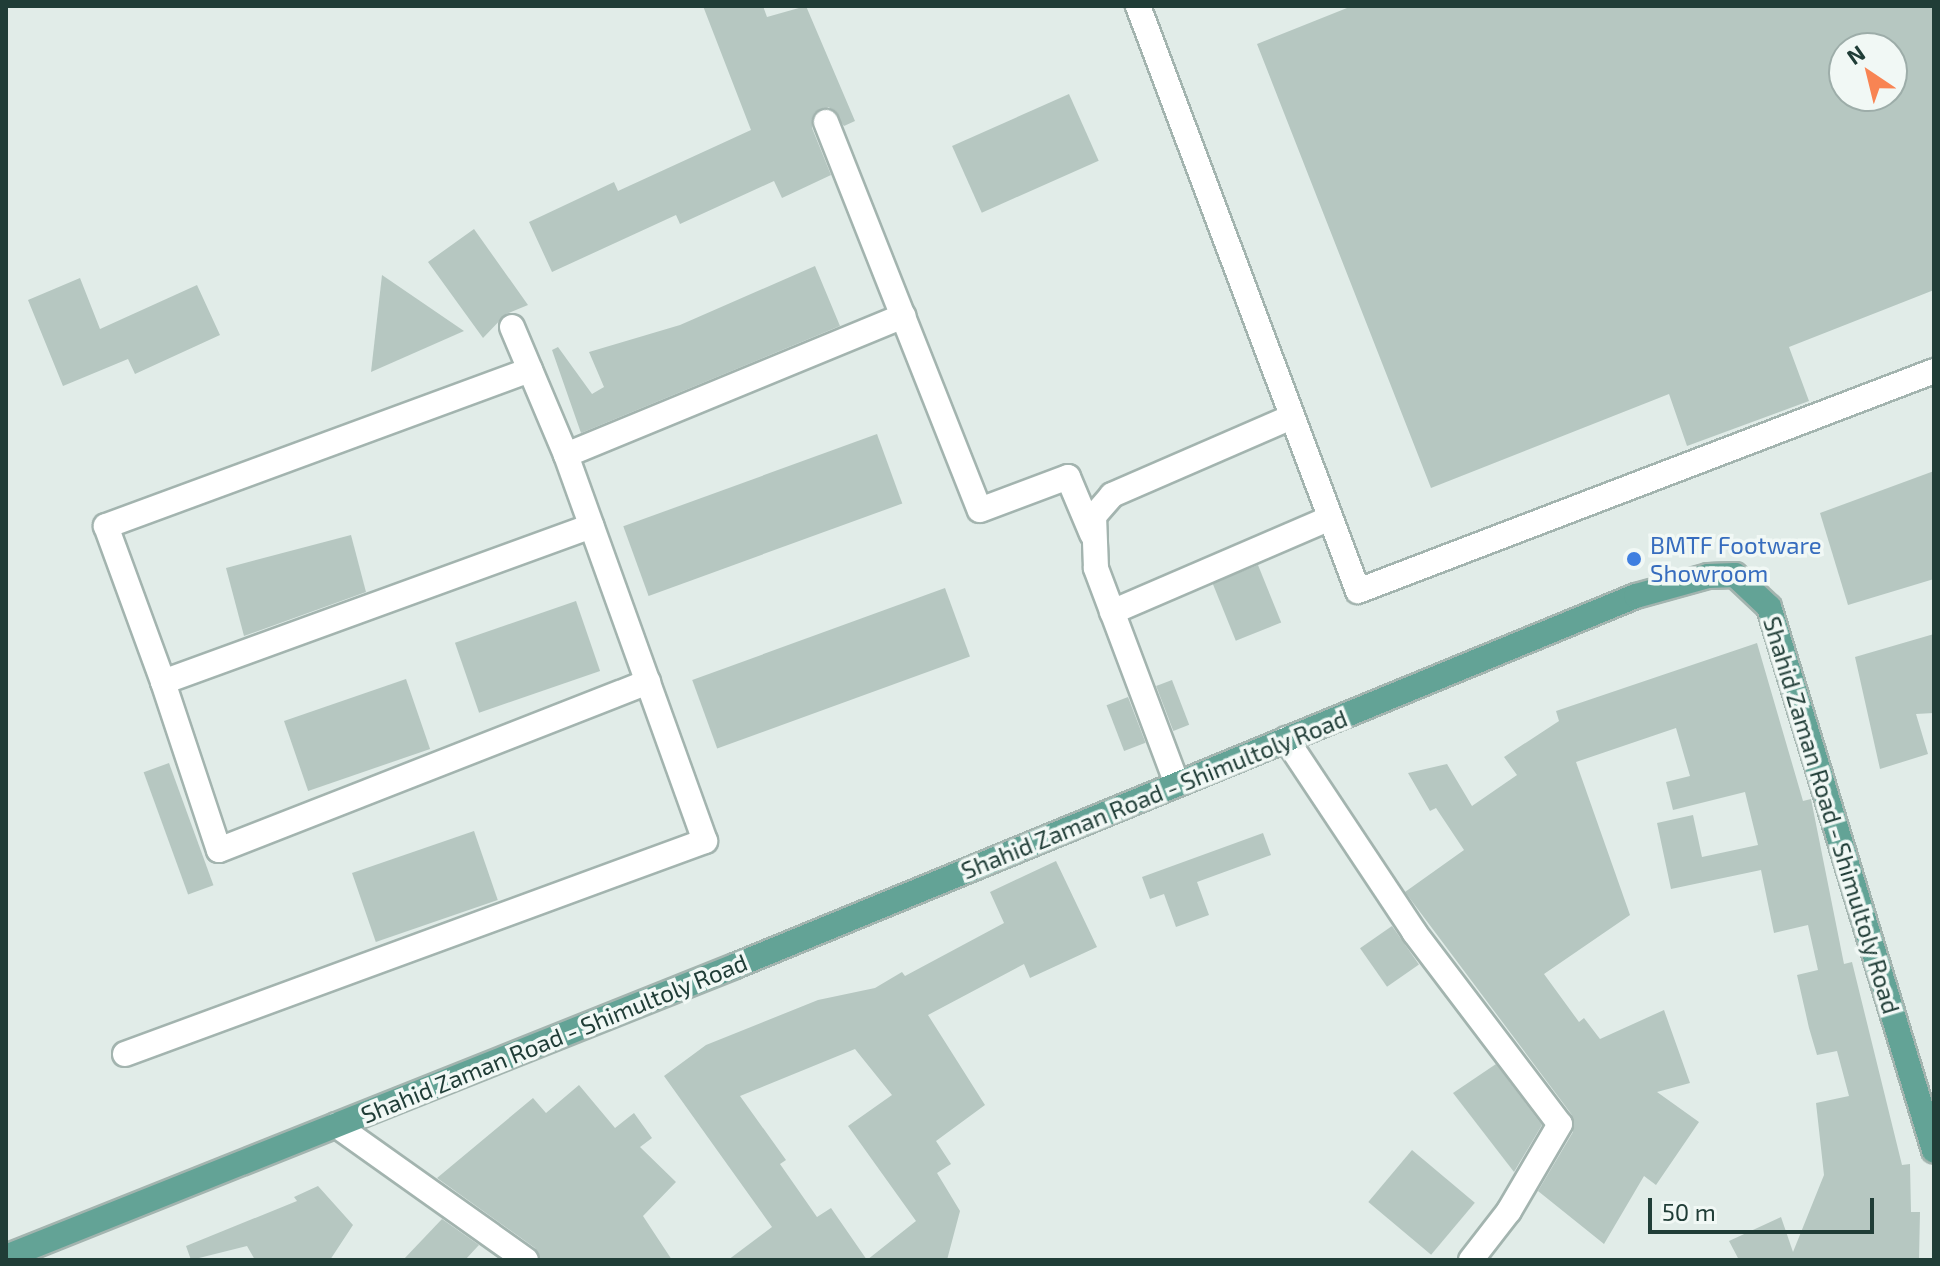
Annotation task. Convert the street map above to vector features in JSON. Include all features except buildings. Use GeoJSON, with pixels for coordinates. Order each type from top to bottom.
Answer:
{"type":"FeatureCollection","features":[{"type":"Feature","properties":{"kind":"main road","name":"Shahid Zaman Road - Shimultoly Road"},"geometry":{"type":"LineString","coordinates":[[6,1257],[1636,596],[1676,583],[1735,575],[1769,607],[1934,1150]]}},
{"type":"Feature","properties":{"kind":"street"},"geometry":{"type":"LineString","coordinates":[[1138,6],[1358,591],[1934,371]]}},
{"type":"Feature","properties":{"kind":"street"},"geometry":{"type":"LineString","coordinates":[[826,122],[980,510],[1068,477],[1092,534]]}},
{"type":"Feature","properties":{"kind":"street"},"geometry":{"type":"LineString","coordinates":[[566,455],[903,316]]}},
{"type":"Feature","properties":{"kind":"street"},"geometry":{"type":"LineString","coordinates":[[125,1054],[705,841],[566,455],[512,327]]}},
{"type":"Feature","properties":{"kind":"street"},"geometry":{"type":"LineString","coordinates":[[530,370],[106,526],[163,682],[219,850],[648,682]]}},
{"type":"Feature","properties":{"kind":"street"},"geometry":{"type":"LineString","coordinates":[[1177,784],[1096,568],[1092,534],[1094,516],[1112,495],[1291,417]]}},
{"type":"Feature","properties":{"kind":"street"},"geometry":{"type":"LineString","coordinates":[[1112,612],[1330,518]]}},
{"type":"Feature","properties":{"kind":"street"},"geometry":{"type":"LineString","coordinates":[[163,682],[592,526]]}},
{"type":"Feature","properties":{"kind":"street"},"geometry":{"type":"LineString","coordinates":[[1286,739],[1414,932],[1560,1124],[1509,1211],[1471,1260]]}},
{"type":"Feature","properties":{"kind":"street"},"geometry":{"type":"LineString","coordinates":[[336,1125],[526,1260]]}},
{"type":"Feature","properties":{"kind":"place","name":"BMTF Footware Showroom"},"geometry":{"type":"Point","coordinates":[1634,559]}}]}
